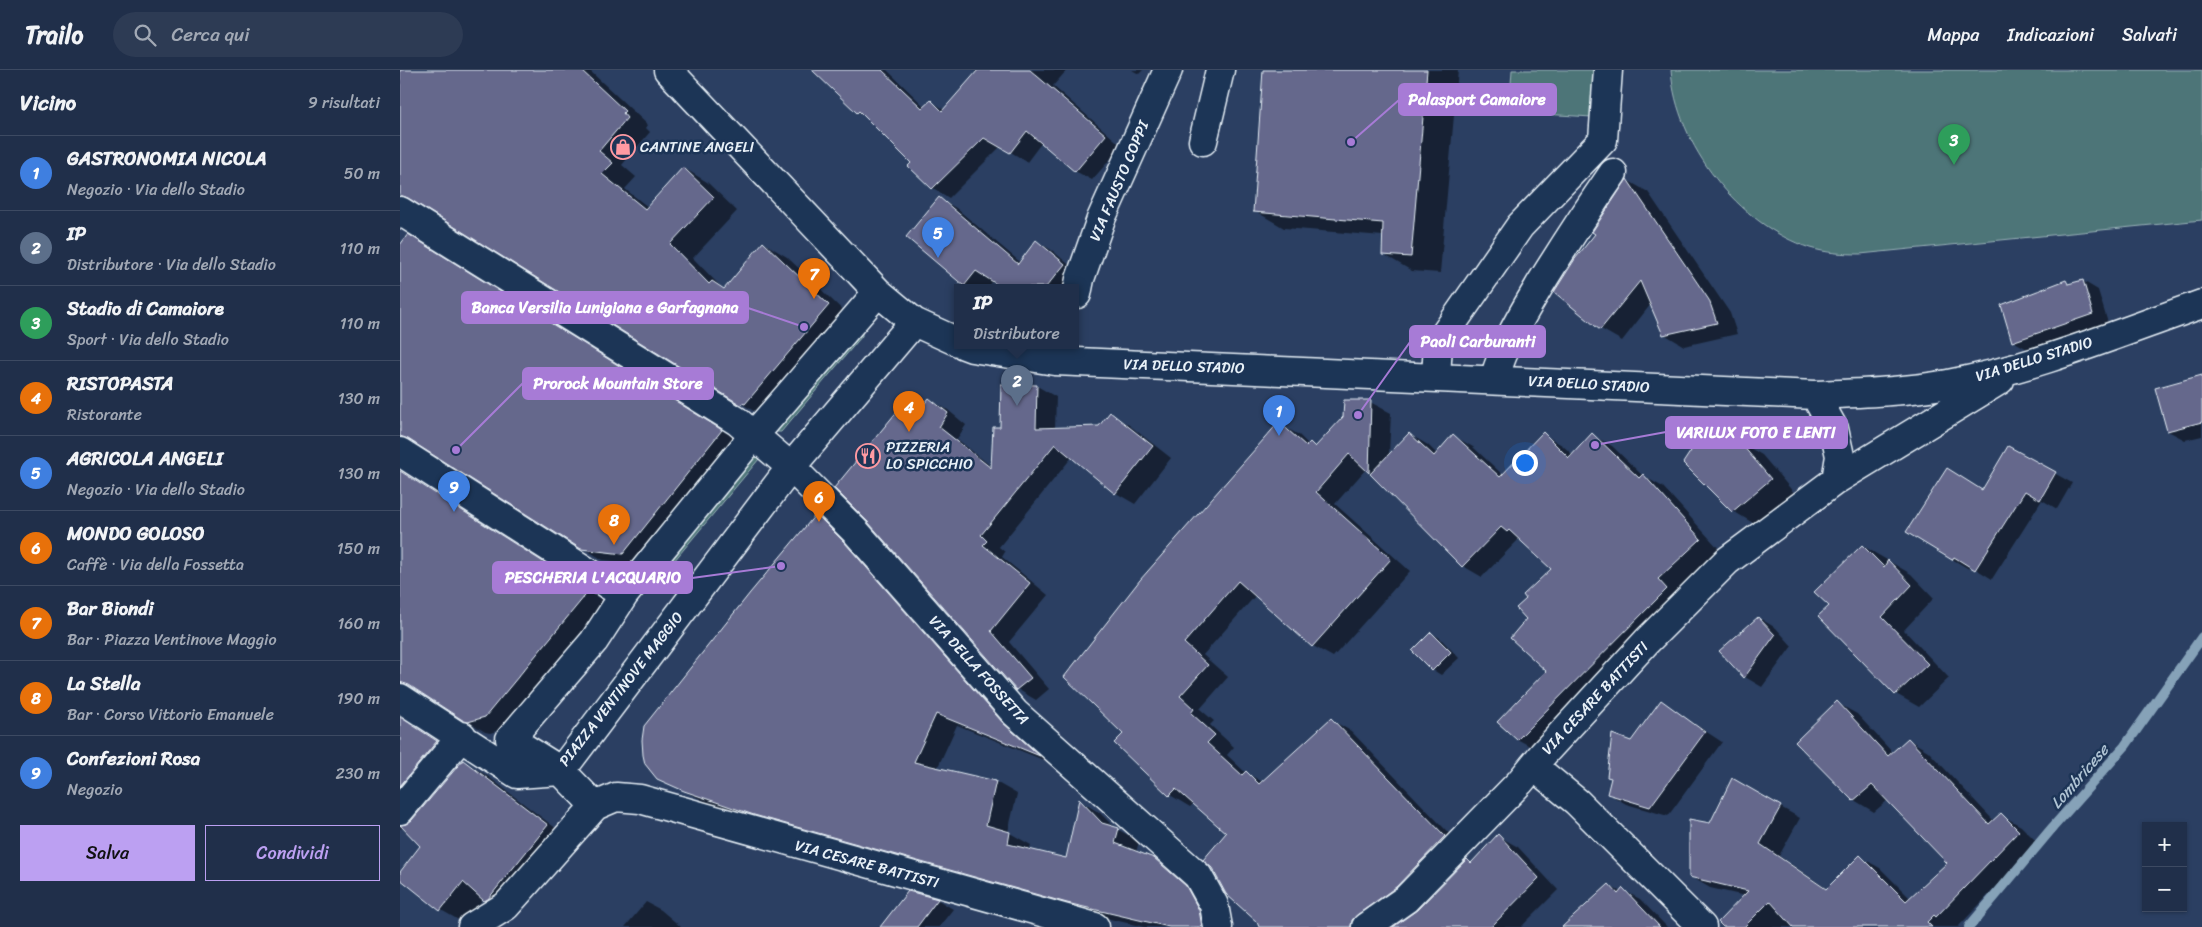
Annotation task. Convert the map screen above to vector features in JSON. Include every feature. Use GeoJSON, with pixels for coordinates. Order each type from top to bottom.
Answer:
{"type":"FeatureCollection","features":[{"type":"Feature","properties":{"kind":"street"},"geometry":{"type":"LineString","coordinates":[[668,70],[878,292],[914,322],[954,340]]}},
{"type":"Feature","properties":{"kind":"street","name":"VIA FAUSTO COPPI"},"geometry":{"type":"LineString","coordinates":[[1079,284],[1101,219],[1168,70]]}},
{"type":"Feature","properties":{"kind":"street"},"geometry":{"type":"LineString","coordinates":[[1203,141],[1220,70]]}},
{"type":"Feature","properties":{"kind":"street"},"geometry":{"type":"LineString","coordinates":[[1436,377],[1438,344],[1520,226],[1603,140],[1608,70]]}},
{"type":"Feature","properties":{"kind":"street"},"geometry":{"type":"LineString","coordinates":[[1494,380],[1501,355],[1511,333],[1574,231],[1613,173]]}},
{"type":"Feature","properties":{"kind":"street","name":"VIA DELLA FOSSETTA"},"geometry":{"type":"LineString","coordinates":[[400,211],[755,434],[856,532],[1015,713],[1198,876],[1214,904],[1218,927]]}},
{"type":"Feature","properties":{"kind":"street","name":"PIAZZA VENTINOVE MAGGIO"},"geometry":{"type":"LineString","coordinates":[[878,292],[755,434],[624,595],[594,641],[510,739],[561,771],[791,468],[914,322]]}},
{"type":"Feature","properties":{"kind":"street","name":"VIA DELLO STADIO"},"geometry":{"type":"LineString","coordinates":[[978,349],[1055,361],[1815,395],[1898,391],[1948,384],[2022,367],[2202,304]]}},
{"type":"Feature","properties":{"kind":"street","name":"VIA CESARE BATTISTI"},"geometry":{"type":"LineString","coordinates":[[1366,927],[1406,899],[1520,782],[1647,641],[1727,561],[1836,480],[2022,367]]}},
{"type":"Feature","properties":{"kind":"street"},"geometry":{"type":"LineString","coordinates":[[1815,395],[1834,430],[1840,456],[1836,480]]}},
{"type":"Feature","properties":{"kind":"street"},"geometry":{"type":"LineString","coordinates":[[400,452],[624,595]]}},
{"type":"Feature","properties":{"kind":"street"},"geometry":{"type":"LineString","coordinates":[[400,698],[462,736],[517,774],[561,771],[595,806],[506,906],[472,927]]}},
{"type":"Feature","properties":{"kind":"street"},"geometry":{"type":"LineString","coordinates":[[400,810],[462,736]]}},
{"type":"Feature","properties":{"kind":"street"},"geometry":{"type":"LineString","coordinates":[[1534,766],[1577,802],[1702,927]]}},
{"type":"Feature","properties":{"kind":"street","name":"VIA CESARE BATTISTI"},"geometry":{"type":"LineString","coordinates":[[595,806],[616,797],[640,799],[1095,927]]}},
{"type":"Feature","properties":{"kind":"green space"},"geometry":{"type":"Polygon","coordinates":[[[1512,70],[1595,70],[1592,117],[1509,112],[1512,70]]]}},
{"type":"Feature","properties":{"kind":"green space"},"geometry":{"type":"Polygon","coordinates":[[[1671,70],[2202,70],[2202,220],[1860,254],[1835,253],[1810,248],[1784,237],[1759,221],[1736,201],[1716,178],[1698,153],[1685,126],[1675,98],[1671,70]]]}},
{"type":"Feature","properties":{"kind":"green space"},"geometry":{"type":"Polygon","coordinates":[[[862,328],[862,336],[781,432],[775,432],[775,428],[862,328]]]}},
{"type":"Feature","properties":{"kind":"green space"},"geometry":{"type":"Polygon","coordinates":[[[754,452],[760,454],[759,459],[669,567],[663,567],[754,452]]]}},
{"type":"Feature","properties":{"kind":"building"},"geometry":{"type":"Polygon","coordinates":[[[400,70],[581,70],[625,111],[623,113],[627,118],[599,151],[613,163],[602,174],[645,209],[683,167],[714,197],[670,244],[709,284],[712,281],[724,289],[763,242],[829,305],[745,404],[742,403],[741,405],[408,198],[400,195],[400,70]]]}},
{"type":"Feature","properties":{"kind":"building"},"geometry":{"type":"Polygon","coordinates":[[[812,70],[882,70],[922,108],[931,100],[942,111],[978,70],[1030,70],[1106,135],[1075,172],[1027,131],[1010,153],[984,138],[932,189],[908,166],[911,163],[859,111],[857,113],[812,70]]]}},
{"type":"Feature","properties":{"kind":"building"},"geometry":{"type":"Polygon","coordinates":[[[1263,70],[1427,70],[1411,257],[1382,255],[1383,223],[1253,212],[1263,70]]]}},
{"type":"Feature","properties":{"kind":"building"},"geometry":{"type":"Polygon","coordinates":[[[1627,179],[1709,300],[1717,323],[1663,335],[1640,281],[1600,330],[1554,292],[1575,259],[1595,234],[1592,232],[1627,179]]]}},
{"type":"Feature","properties":{"kind":"building"},"geometry":{"type":"Polygon","coordinates":[[[939,197],[1018,264],[1036,240],[1065,264],[1048,284],[996,284],[976,271],[966,284],[962,284],[906,237],[939,197]]]}},
{"type":"Feature","properties":{"kind":"building"},"geometry":{"type":"Polygon","coordinates":[[[408,234],[722,430],[623,554],[581,549],[408,439],[400,436],[400,245],[408,234]]]}},
{"type":"Feature","properties":{"kind":"building"},"geometry":{"type":"Polygon","coordinates":[[[2066,280],[2068,284],[2083,280],[2093,314],[2012,342],[2001,305],[2066,280]]]}},
{"type":"Feature","properties":{"kind":"building"},"geometry":{"type":"Polygon","coordinates":[[[2202,375],[2202,422],[2167,431],[2155,388],[2202,375]]]}},
{"type":"Feature","properties":{"kind":"building"},"geometry":{"type":"Polygon","coordinates":[[[1001,384],[1037,385],[1036,428],[1099,426],[1110,412],[1153,446],[1115,494],[1055,444],[981,535],[987,541],[983,545],[1030,583],[991,631],[1031,678],[1016,690],[868,522],[834,488],[904,403],[917,413],[929,398],[948,413],[939,427],[991,468],[993,427],[1000,427],[1001,384]]]}},
{"type":"Feature","properties":{"kind":"building"},"geometry":{"type":"Polygon","coordinates":[[[1344,400],[1371,400],[1369,473],[1349,454],[1316,492],[1391,559],[1312,647],[1238,581],[1184,643],[1208,665],[1180,696],[1194,709],[1191,713],[1215,735],[1207,743],[1242,775],[1246,771],[1259,784],[1331,718],[1445,836],[1396,887],[1357,915],[1352,920],[1351,927],[1259,927],[1257,922],[1226,894],[1212,868],[1203,860],[1226,833],[1176,789],[1169,796],[1114,743],[1123,734],[1064,677],[1140,580],[1279,422],[1306,446],[1310,442],[1315,447],[1343,417],[1344,400]]]}},
{"type":"Feature","properties":{"kind":"building"},"geometry":{"type":"Polygon","coordinates":[[[1543,432],[1569,458],[1592,433],[1639,478],[1643,474],[1701,539],[1658,579],[1667,589],[1517,740],[1497,722],[1546,671],[1510,638],[1526,619],[1516,608],[1526,599],[1523,595],[1551,569],[1509,530],[1507,532],[1501,527],[1462,567],[1370,474],[1409,433],[1434,456],[1453,434],[1500,477],[1543,432]]]}},
{"type":"Feature","properties":{"kind":"building"},"geometry":{"type":"Polygon","coordinates":[[[1702,434],[1737,439],[1771,479],[1732,512],[1683,463],[1702,434]]]}},
{"type":"Feature","properties":{"kind":"building"},"geometry":{"type":"Polygon","coordinates":[[[2008,446],[2056,472],[2040,500],[2025,491],[1975,570],[1954,557],[1952,560],[1906,532],[1947,468],[1982,490],[2008,446]]]}},
{"type":"Feature","properties":{"kind":"building"},"geometry":{"type":"Polygon","coordinates":[[[400,471],[589,591],[485,717],[468,722],[464,721],[409,685],[400,682],[400,471]]]}},
{"type":"Feature","properties":{"kind":"building"},"geometry":{"type":"Polygon","coordinates":[[[816,514],[845,543],[1003,723],[1040,756],[936,714],[914,762],[996,781],[986,825],[1010,832],[1008,844],[1066,858],[1079,799],[1102,823],[1119,828],[1115,843],[1154,858],[1186,886],[1199,910],[1202,927],[1169,927],[1067,903],[754,815],[684,791],[657,779],[645,764],[642,740],[644,726],[816,514]]]}},
{"type":"Feature","properties":{"kind":"building"},"geometry":{"type":"Polygon","coordinates":[[[1862,545],[1884,567],[1888,560],[1912,585],[1882,617],[1928,664],[1895,695],[1818,616],[1829,606],[1814,592],[1862,545]]]}},
{"type":"Feature","properties":{"kind":"building"},"geometry":{"type":"Polygon","coordinates":[[[1758,617],[1775,635],[1744,678],[1719,651],[1758,617]]]}},
{"type":"Feature","properties":{"kind":"building"},"geometry":{"type":"Polygon","coordinates":[[[1431,632],[1451,652],[1432,671],[1412,651],[1431,632]]]}},
{"type":"Feature","properties":{"kind":"building"},"geometry":{"type":"Polygon","coordinates":[[[1661,700],[1705,732],[1650,807],[1607,794],[1611,778],[1607,777],[1612,734],[1631,741],[1661,700]]]}},
{"type":"Feature","properties":{"kind":"building"},"geometry":{"type":"Polygon","coordinates":[[[1837,701],[1888,756],[1908,738],[1989,824],[2001,813],[2019,831],[1936,917],[1934,915],[1927,922],[1932,927],[1793,927],[1770,901],[1744,927],[1723,927],[1718,922],[1748,891],[1689,877],[1689,819],[1710,823],[1732,778],[1781,806],[1760,844],[1826,889],[1860,855],[1906,901],[1947,863],[1872,785],[1853,801],[1795,742],[1837,701]]]}},
{"type":"Feature","properties":{"kind":"building"},"geometry":{"type":"Polygon","coordinates":[[[400,717],[437,741],[400,786],[400,717]]]}},
{"type":"Feature","properties":{"kind":"building"},"geometry":{"type":"Polygon","coordinates":[[[463,760],[548,825],[488,899],[484,901],[463,882],[440,911],[400,879],[400,872],[420,846],[400,825],[412,820],[463,760]]]}},
{"type":"Feature","properties":{"kind":"building"},"geometry":{"type":"Polygon","coordinates":[[[1498,834],[1539,878],[1491,927],[1393,927],[1417,910],[1467,859],[1471,863],[1498,834]]]}},
{"type":"Feature","properties":{"kind":"building"},"geometry":{"type":"Polygon","coordinates":[[[1609,884],[1618,894],[1623,888],[1660,927],[1562,927],[1609,884]]]}},
{"type":"Feature","properties":{"kind":"building"},"geometry":{"type":"Polygon","coordinates":[[[908,891],[938,899],[917,927],[880,927],[908,891]]]}},
{"type":"Feature","properties":{"kind":"waterway","name":"Lombricese"},"geometry":{"type":"LineString","coordinates":[[1969,927],[2053,827],[2125,746],[2202,637]]}},
{"type":"Feature","properties":{"kind":"place","name":"Palasport Camaiore"},"geometry":{"type":"Point","coordinates":[1351,142]}},
{"type":"Feature","properties":{"kind":"place","name":"CANTINE ANGELI"},"geometry":{"type":"Point","coordinates":[623,147]}},
{"type":"Feature","properties":{"kind":"place","name":"Stadio di Camaiore"},"geometry":{"type":"Point","coordinates":[1954,165]}},
{"type":"Feature","properties":{"kind":"place","name":"AGRICOLA ANGELI"},"geometry":{"type":"Point","coordinates":[938,258]}},
{"type":"Feature","properties":{"kind":"place","name":"Bar Biondi"},"geometry":{"type":"Point","coordinates":[814,299]}},
{"type":"Feature","properties":{"kind":"place","name":"Banca Versilia Lunigiana e Garfagnana"},"geometry":{"type":"Point","coordinates":[804,327]}},
{"type":"Feature","properties":{"kind":"place","name":"IP"},"geometry":{"type":"Point","coordinates":[1017,406]}},
{"type":"Feature","properties":{"kind":"place","name":"Paoli Carburanti"},"geometry":{"type":"Point","coordinates":[1358,415]}},
{"type":"Feature","properties":{"kind":"place","name":"RISTOPASTA"},"geometry":{"type":"Point","coordinates":[909,432]}},
{"type":"Feature","properties":{"kind":"place","name":"GASTRONOMIA NICOLA"},"geometry":{"type":"Point","coordinates":[1279,436]}},
{"type":"Feature","properties":{"kind":"place","name":"VARILUX FOTO E LENTI"},"geometry":{"type":"Point","coordinates":[1595,445]}},
{"type":"Feature","properties":{"kind":"place","name":"Prorock Mountain Store"},"geometry":{"type":"Point","coordinates":[456,450]}},
{"type":"Feature","properties":{"kind":"place","name":"PIZZERIA LO SPICCHIO"},"geometry":{"type":"Point","coordinates":[868,456]}},
{"type":"Feature","properties":{"kind":"place","name":"Confezioni Rosa"},"geometry":{"type":"Point","coordinates":[454,512]}},
{"type":"Feature","properties":{"kind":"place","name":"MONDO GOLOSO"},"geometry":{"type":"Point","coordinates":[819,522]}},
{"type":"Feature","properties":{"kind":"place","name":"La Stella"},"geometry":{"type":"Point","coordinates":[614,545]}},
{"type":"Feature","properties":{"kind":"place","name":"PESCHERIA L'ACQUARIO"},"geometry":{"type":"Point","coordinates":[781,566]}}]}
